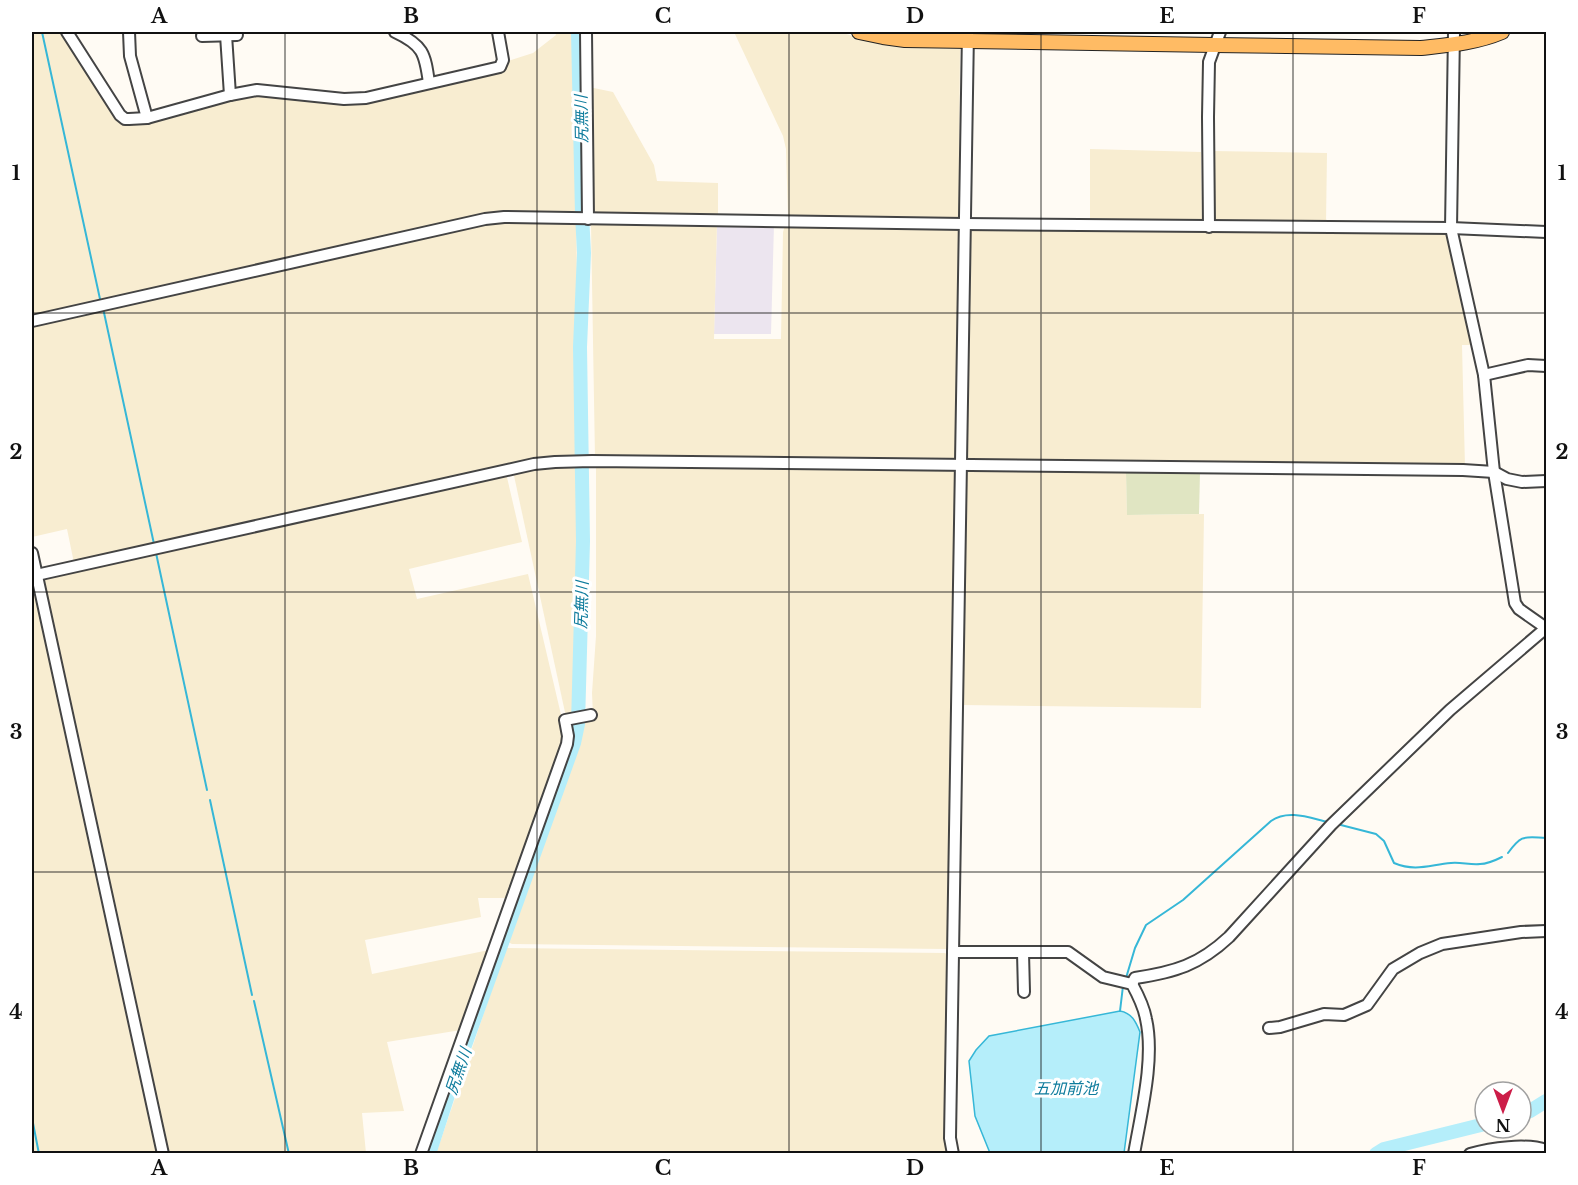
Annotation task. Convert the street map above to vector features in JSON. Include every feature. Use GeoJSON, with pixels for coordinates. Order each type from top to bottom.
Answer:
{"type":"FeatureCollection","features":[{"type":"Feature","properties":{"kind":"main road"},"geometry":{"type":"LineString","coordinates":[[859,32],[905,40],[967,36],[1214,45],[1421,48],[1454,38],[1477,40],[1502,32]]}},
{"type":"Feature","properties":{"kind":"street"},"geometry":{"type":"LineString","coordinates":[[67,32],[120,115],[129,119],[147,118],[230,95],[257,90],[366,98],[500,67],[503,60],[498,32]]}},
{"type":"Feature","properties":{"kind":"street"},"geometry":{"type":"LineString","coordinates":[[129,32],[130,56],[147,118]]}},
{"type":"Feature","properties":{"kind":"street"},"geometry":{"type":"LineString","coordinates":[[395,32],[410,39],[419,47],[427,69],[429,83]]}},
{"type":"Feature","properties":{"kind":"street"},"geometry":{"type":"LineString","coordinates":[[586,32],[588,219]]}},
{"type":"Feature","properties":{"kind":"street"},"geometry":{"type":"LineString","coordinates":[[1209,226],[1209,62],[1220,32]]}},
{"type":"Feature","properties":{"kind":"street"},"geometry":{"type":"LineString","coordinates":[[202,36],[232,35],[230,95]]}},
{"type":"Feature","properties":{"kind":"street"},"geometry":{"type":"LineString","coordinates":[[953,1154],[950,1138],[967,36]]}},
{"type":"Feature","properties":{"kind":"street"},"geometry":{"type":"LineString","coordinates":[[1134,1154],[1146,1086],[1148,1035],[1146,1018],[1132,984],[1135,978],[1185,968],[1213,952],[1330,825],[1450,710],[1546,628],[1519,609],[1515,603],[1494,472],[1484,375],[1451,228],[1454,38]]}},
{"type":"Feature","properties":{"kind":"street"},"geometry":{"type":"LineString","coordinates":[[32,321],[486,219],[504,217],[1451,228],[1546,232]]}},
{"type":"Feature","properties":{"kind":"street"},"geometry":{"type":"LineString","coordinates":[[1484,375],[1528,365],[1546,366]]}},
{"type":"Feature","properties":{"kind":"street"},"geometry":{"type":"LineString","coordinates":[[34,575],[534,464],[555,462],[1463,470],[1494,472],[1507,479],[1522,482],[1546,481]]}},
{"type":"Feature","properties":{"kind":"street"},"geometry":{"type":"LineString","coordinates":[[32,553],[34,575],[163,1154]]}},
{"type":"Feature","properties":{"kind":"street"},"geometry":{"type":"LineString","coordinates":[[421,1154],[567,744],[565,720],[583,717]]}},
{"type":"Feature","properties":{"kind":"street"},"geometry":{"type":"LineString","coordinates":[[1269,1028],[1324,1014],[1344,1015],[1367,1005],[1393,969],[1420,952],[1442,944],[1521,932],[1546,931]]}},
{"type":"Feature","properties":{"kind":"street"},"geometry":{"type":"LineString","coordinates":[[954,952],[1068,952],[1103,977],[1132,984]]}},
{"type":"Feature","properties":{"kind":"street"},"geometry":{"type":"LineString","coordinates":[[1023,953],[1024,992]]}},
{"type":"Feature","properties":{"kind":"street"},"geometry":{"type":"LineString","coordinates":[[1470,1154],[1510,1148],[1546,1150]]}},
{"type":"Feature","properties":{"kind":"shaded area"},"geometry":{"type":"Polygon","coordinates":[[[32,32],[64,32],[123,120],[245,94],[344,100],[508,61],[533,53],[556,35],[555,32],[574,32],[579,459],[74,563],[67,529],[32,537],[32,32]]]}},
{"type":"Feature","properties":{"kind":"shaded area"},"geometry":{"type":"Polygon","coordinates":[[[734,32],[840,32],[866,40],[960,47],[957,461],[595,458],[591,224],[595,222],[717,223],[714,339],[781,339],[783,232],[788,216],[786,149],[783,136],[734,32]]]}},
{"type":"Feature","properties":{"kind":"shaded area"},"geometry":{"type":"Polygon","coordinates":[[[589,87],[613,92],[654,165],[657,181],[718,183],[718,215],[714,218],[591,214],[589,87]]]}},
{"type":"Feature","properties":{"kind":"shaded area"},"geometry":{"type":"Polygon","coordinates":[[[1090,149],[1201,152],[1202,221],[1090,219],[1090,149]]]}},
{"type":"Feature","properties":{"kind":"shaded area"},"geometry":{"type":"Polygon","coordinates":[[[1213,151],[1327,153],[1326,223],[1213,220],[1213,151]]]}},
{"type":"Feature","properties":{"kind":"shaded area"},"geometry":{"type":"Polygon","coordinates":[[[717,223],[774,224],[771,334],[714,334],[717,223]]]}},
{"type":"Feature","properties":{"kind":"shaded area"},"geometry":{"type":"Polygon","coordinates":[[[967,225],[1449,234],[1473,345],[1462,345],[1465,467],[965,462],[967,225]]]}},
{"type":"Feature","properties":{"kind":"shaded area"},"geometry":{"type":"Polygon","coordinates":[[[596,463],[957,467],[949,947],[946,949],[512,944],[508,942],[550,825],[583,720],[593,716],[592,693],[596,636],[596,463]]]}},
{"type":"Feature","properties":{"kind":"shaded area"},"geometry":{"type":"Polygon","coordinates":[[[579,464],[579,638],[573,715],[566,717],[513,471],[579,464]]]}},
{"type":"Feature","properties":{"kind":"shaded area"},"geometry":{"type":"Polygon","coordinates":[[[966,468],[1126,470],[1127,515],[1204,514],[1201,708],[963,705],[966,468]]]}},
{"type":"Feature","properties":{"kind":"shaded area"},"geometry":{"type":"Polygon","coordinates":[[[506,473],[522,542],[409,569],[417,599],[528,574],[566,736],[509,898],[478,898],[481,917],[365,940],[372,974],[489,950],[461,1030],[387,1042],[404,1111],[362,1113],[366,1153],[167,1153],[42,577],[506,473]]]}},
{"type":"Feature","properties":{"kind":"shaded area"},"geometry":{"type":"Polygon","coordinates":[[[32,580],[34,582],[160,1153],[32,1153],[32,580]]]}},
{"type":"Feature","properties":{"kind":"shaded area"},"geometry":{"type":"Polygon","coordinates":[[[506,948],[945,953],[949,955],[950,1153],[436,1154],[506,948]]]}},
{"type":"Feature","properties":{"kind":"green space"},"geometry":{"type":"Polygon","coordinates":[[[1126,472],[1200,473],[1199,514],[1127,515],[1126,472]]]}},
{"type":"Feature","properties":{"kind":"water","name":"五加前池"},"geometry":{"type":"Polygon","coordinates":[[[1120,1011],[1131,1016],[1140,1032],[1124,1153],[990,1153],[975,1116],[969,1061],[976,1050],[989,1036],[1120,1011]]]}},
{"type":"Feature","properties":{"kind":"waterway"},"geometry":{"type":"LineString","coordinates":[[42,32],[100,299]]}},
{"type":"Feature","properties":{"kind":"waterway","name":"尻無川"},"geometry":{"type":"LineString","coordinates":[[459,1062],[574,743],[578,724],[583,541],[580,347],[584,253],[578,32]]}},
{"type":"Feature","properties":{"kind":"waterway"},"geometry":{"type":"LineString","coordinates":[[103,308],[154,544]]}},
{"type":"Feature","properties":{"kind":"waterway"},"geometry":{"type":"LineString","coordinates":[[156,553],[207,790]]}},
{"type":"Feature","properties":{"kind":"waterway"},"geometry":{"type":"LineString","coordinates":[[210,800],[252,995]]}},
{"type":"Feature","properties":{"kind":"waterway"},"geometry":{"type":"LineString","coordinates":[[1126,978],[1135,948],[1146,925],[1183,900],[1271,821],[1278,817],[1292,815],[1328,822]]}},
{"type":"Feature","properties":{"kind":"waterway"},"geometry":{"type":"LineString","coordinates":[[1337,824],[1376,834],[1384,841],[1394,863],[1402,866],[1483,864],[1502,857]]}},
{"type":"Feature","properties":{"kind":"waterway"},"geometry":{"type":"LineString","coordinates":[[1508,853],[1517,842],[1524,838],[1546,838]]}},
{"type":"Feature","properties":{"kind":"waterway"},"geometry":{"type":"LineString","coordinates":[[1120,1011],[1123,986]]}},
{"type":"Feature","properties":{"kind":"waterway"},"geometry":{"type":"LineString","coordinates":[[254,1001],[289,1154]]}},
{"type":"Feature","properties":{"kind":"waterway","name":"尻無川"},"geometry":{"type":"LineString","coordinates":[[429,1154],[452,1083]]}},
{"type":"Feature","properties":{"kind":"waterway"},"geometry":{"type":"LineString","coordinates":[[1533,1109],[1546,1101]]}},
{"type":"Feature","properties":{"kind":"waterway"},"geometry":{"type":"LineString","coordinates":[[32,1118],[39,1154]]}},
{"type":"Feature","properties":{"kind":"waterway"},"geometry":{"type":"LineString","coordinates":[[1376,1154],[1384,1149],[1473,1127]]}}]}
